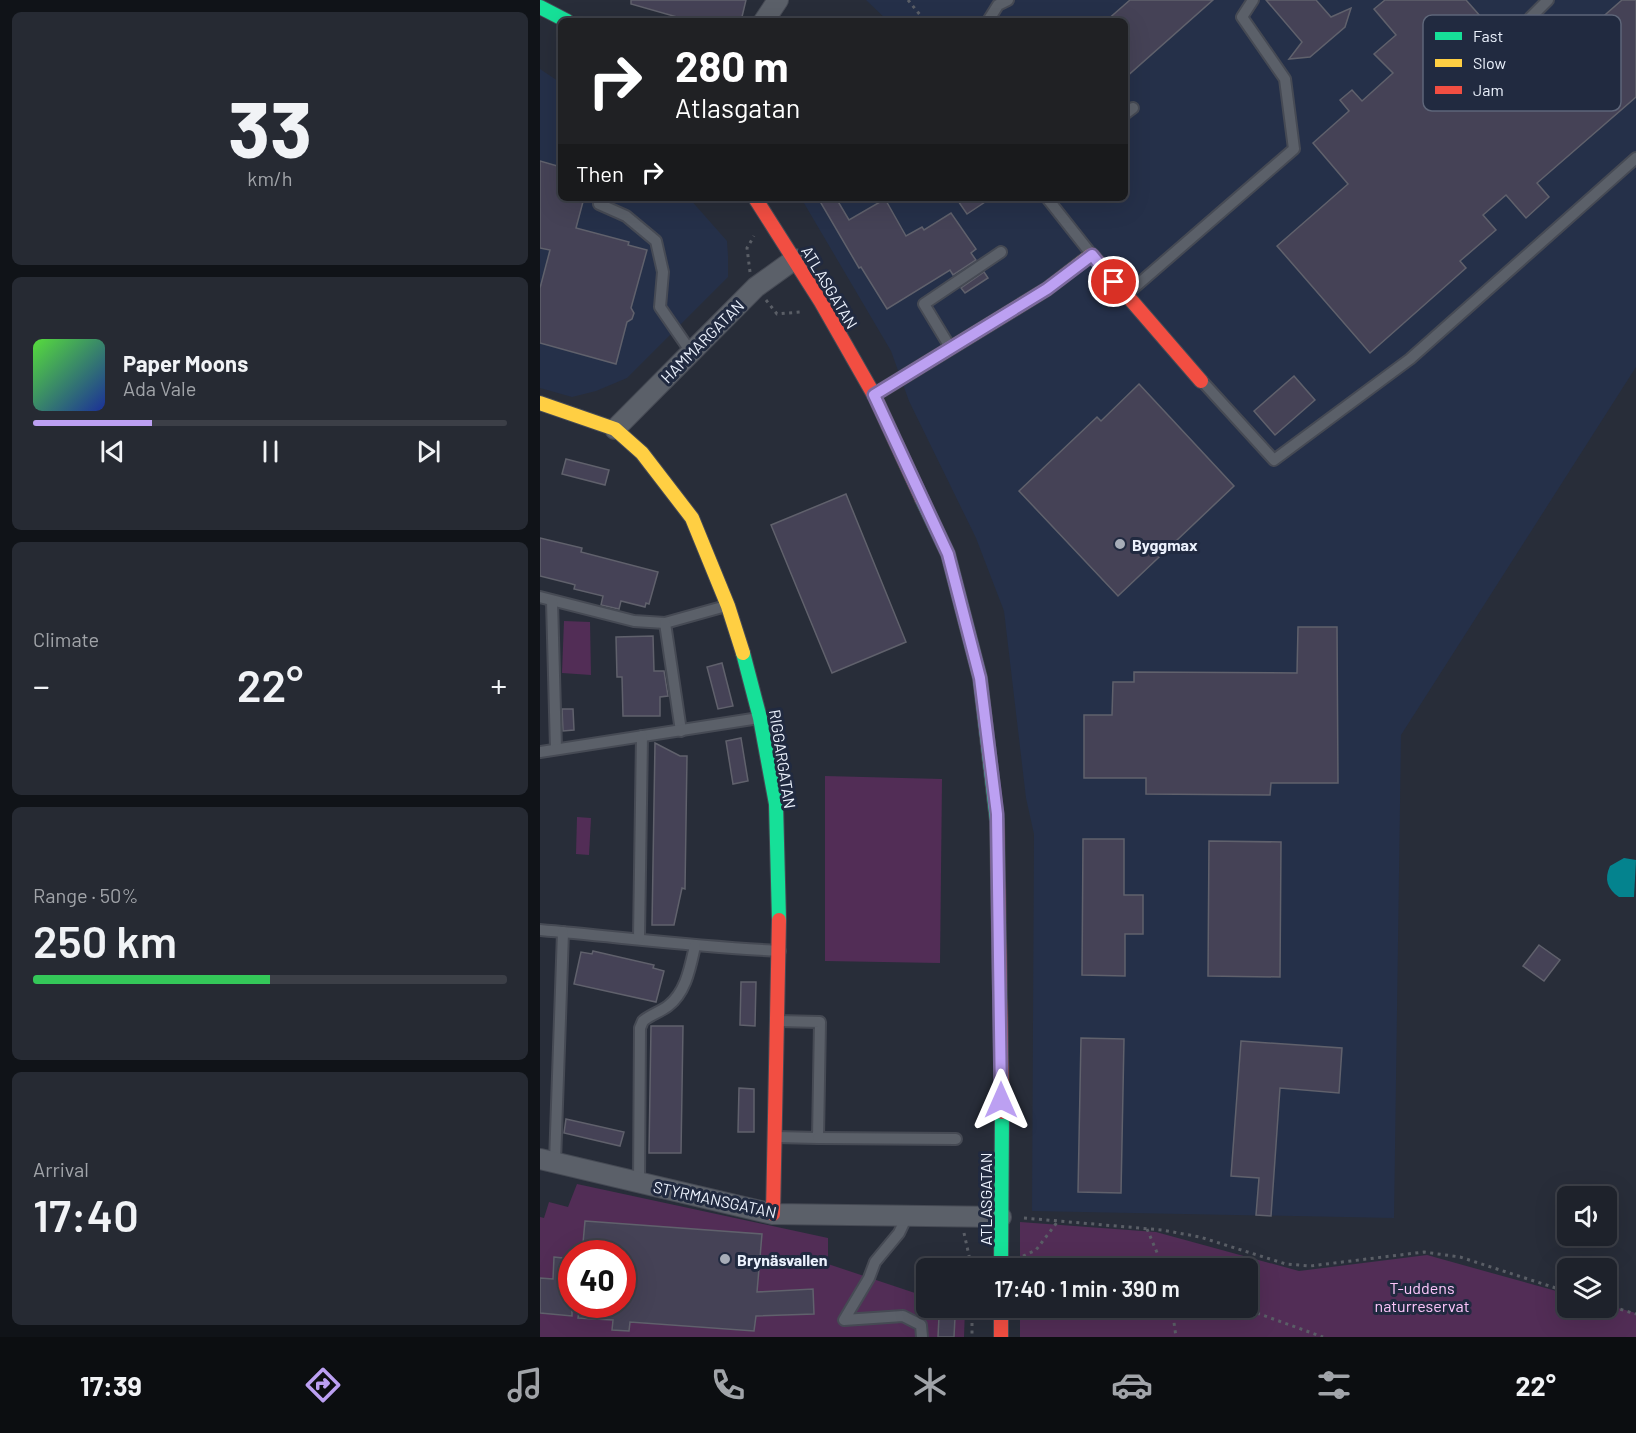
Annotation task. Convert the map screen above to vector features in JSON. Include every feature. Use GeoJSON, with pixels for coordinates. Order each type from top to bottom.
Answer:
{"type":"FeatureCollection","features":[{"type":"Feature","properties":{"kind":"street"},"geometry":{"type":"LineString","coordinates":[[766,18],[778,0]]}},
{"type":"Feature","properties":{"kind":"street"},"geometry":{"type":"LineString","coordinates":[[540,7],[561,18]]}},
{"type":"Feature","properties":{"kind":"street","name":"ATLASGATAN"},"geometry":{"type":"LineString","coordinates":[[758,201],[795,259],[874,395],[948,554],[980,678],[997,814],[1009,1217],[1003,1258]]}},
{"type":"Feature","properties":{"kind":"street"},"geometry":{"type":"LineString","coordinates":[[874,395],[1047,289],[1092,255],[1202,381]]}},
{"type":"Feature","properties":{"kind":"street","name":"HAMMARGATAN"},"geometry":{"type":"LineString","coordinates":[[615,429],[756,287],[795,259]]}},
{"type":"Feature","properties":{"kind":"street","name":"RIGGARGATAN"},"geometry":{"type":"LineString","coordinates":[[540,403],[615,429],[642,453],[692,518],[728,606],[760,718],[776,804],[780,951],[773,1214]]}},
{"type":"Feature","properties":{"kind":"street","name":"STYRMANSGATAN"},"geometry":{"type":"LineString","coordinates":[[547,1161],[773,1214],[1009,1217]]}},
{"type":"Feature","properties":{"kind":"street"},"geometry":{"type":"LineString","coordinates":[[1001,1318],[1001,1337]]}},
{"type":"Feature","properties":{"kind":"lane"},"geometry":{"type":"LineString","coordinates":[[990,18],[998,5],[1008,0]]}},
{"type":"Feature","properties":{"kind":"lane"},"geometry":{"type":"LineString","coordinates":[[1126,295],[1294,149],[1285,79],[1242,17],[1253,0]]}},
{"type":"Feature","properties":{"kind":"lane"},"geometry":{"type":"LineString","coordinates":[[1533,15],[1548,0]]}},
{"type":"Feature","properties":{"kind":"lane"},"geometry":{"type":"LineString","coordinates":[[1202,381],[1274,460],[1410,359],[1636,158]]}},
{"type":"Feature","properties":{"kind":"lane"},"geometry":{"type":"LineString","coordinates":[[1049,201],[1092,255]]}},
{"type":"Feature","properties":{"kind":"lane"},"geometry":{"type":"LineString","coordinates":[[599,204],[626,216],[656,241],[663,272],[660,307],[691,352]]}},
{"type":"Feature","properties":{"kind":"lane"},"geometry":{"type":"LineString","coordinates":[[950,347],[924,304],[1001,252]]}},
{"type":"Feature","properties":{"kind":"lane"},"geometry":{"type":"LineString","coordinates":[[540,597],[634,621],[665,623],[728,606]]}},
{"type":"Feature","properties":{"kind":"lane"},"geometry":{"type":"LineString","coordinates":[[552,601],[556,749]]}},
{"type":"Feature","properties":{"kind":"lane"},"geometry":{"type":"LineString","coordinates":[[665,623],[681,731]]}},
{"type":"Feature","properties":{"kind":"lane"},"geometry":{"type":"LineString","coordinates":[[540,752],[760,718]]}},
{"type":"Feature","properties":{"kind":"lane"},"geometry":{"type":"LineString","coordinates":[[639,938],[642,736]]}},
{"type":"Feature","properties":{"kind":"lane"},"geometry":{"type":"LineString","coordinates":[[540,930],[639,938],[695,946],[780,951]]}},
{"type":"Feature","properties":{"kind":"lane"},"geometry":{"type":"LineString","coordinates":[[547,1161],[563,932]]}},
{"type":"Feature","properties":{"kind":"lane"},"geometry":{"type":"LineString","coordinates":[[639,1183],[640,1028],[643,1021],[666,1008],[678,997],[689,975],[695,946]]}},
{"type":"Feature","properties":{"kind":"lane"},"geometry":{"type":"LineString","coordinates":[[778,1021],[820,1022],[818,1138]]}},
{"type":"Feature","properties":{"kind":"lane"},"geometry":{"type":"LineString","coordinates":[[775,1137],[956,1139]]}},
{"type":"Feature","properties":{"kind":"lane"},"geometry":{"type":"LineString","coordinates":[[907,1215],[899,1233],[875,1262],[869,1278],[844,1320],[903,1316],[921,1325],[922,1337]]}},
{"type":"Feature","properties":{"kind":"path"},"geometry":{"type":"LineString","coordinates":[[908,0],[923,18]]}},
{"type":"Feature","properties":{"kind":"path"},"geometry":{"type":"LineString","coordinates":[[959,1216],[969,1258]]}},
{"type":"Feature","properties":{"kind":"path"},"geometry":{"type":"LineString","coordinates":[[1009,1217],[1147,1228],[1200,1237],[1286,1264],[1310,1266],[1424,1252],[1460,1257],[1557,1288]]}},
{"type":"Feature","properties":{"kind":"path"},"geometry":{"type":"LineString","coordinates":[[1020,1258],[1036,1250],[1058,1220]]}},
{"type":"Feature","properties":{"kind":"path"},"geometry":{"type":"LineString","coordinates":[[1147,1228],[1159,1258]]}},
{"type":"Feature","properties":{"kind":"path"},"geometry":{"type":"LineString","coordinates":[[1617,1308],[1636,1314]]}},
{"type":"Feature","properties":{"kind":"path"},"geometry":{"type":"LineString","coordinates":[[1258,1313],[1323,1337]]}},
{"type":"Feature","properties":{"kind":"path"},"geometry":{"type":"LineString","coordinates":[[972,1318],[972,1337]]}},
{"type":"Feature","properties":{"kind":"path"},"geometry":{"type":"LineString","coordinates":[[1173,1318],[1176,1337]]}},
{"type":"Feature","properties":{"kind":"shaded area"},"geometry":{"type":"Polygon","coordinates":[[[866,0],[1636,0],[1636,367],[1401,735],[1394,1218],[1032,1211],[1034,834],[1026,798],[1004,611],[976,538],[909,401],[891,351],[803,201],[1128,201],[1128,18],[885,18],[866,0]]]}},
{"type":"Feature","properties":{"kind":"shaded area"},"geometry":{"type":"Polygon","coordinates":[[[540,69],[558,81],[558,201],[692,201],[727,241],[728,277],[627,378],[596,391],[572,397],[540,388],[540,69]]]}},
{"type":"Feature","properties":{"kind":"green space"},"geometry":{"type":"Polygon","coordinates":[[[564,621],[590,622],[591,675],[562,673],[564,621]]]}},
{"type":"Feature","properties":{"kind":"green space"},"geometry":{"type":"Polygon","coordinates":[[[825,776],[942,779],[940,963],[825,961],[825,776]]]}},
{"type":"Feature","properties":{"kind":"green space"},"geometry":{"type":"Polygon","coordinates":[[[577,817],[591,818],[589,855],[576,854],[577,817]]]}},
{"type":"Feature","properties":{"kind":"green space","name":"Brynäsvallen"},"geometry":{"type":"Polygon","coordinates":[[[577,1184],[828,1238],[828,1264],[916,1293],[916,1318],[965,1318],[964,1337],[540,1337],[540,1217],[544,1218],[549,1202],[568,1207],[577,1184]]]}},
{"type":"Feature","properties":{"kind":"green space","name":"T-uddens naturreservat"},"geometry":{"type":"Polygon","coordinates":[[[1020,1222],[1156,1232],[1251,1258],[1020,1258],[1020,1222]]]}},
{"type":"Feature","properties":{"kind":"green space","name":"T-uddens naturreservat"},"geometry":{"type":"Polygon","coordinates":[[[1427,1255],[1557,1291],[1557,1318],[1617,1318],[1617,1308],[1636,1313],[1636,1337],[1020,1337],[1020,1318],[1258,1318],[1258,1260],[1299,1271],[1427,1255]]]}},
{"type":"Feature","properties":{"kind":"water"},"geometry":{"type":"Polygon","coordinates":[[[1624,858],[1636,860],[1634,897],[1619,897],[1608,883],[1607,875],[1610,866],[1624,858]]]}},
{"type":"Feature","properties":{"kind":"building"},"geometry":{"type":"Polygon","coordinates":[[[631,0],[746,0],[742,18],[680,18],[631,4],[631,0]]]}},
{"type":"Feature","properties":{"kind":"building"},"geometry":{"type":"Polygon","coordinates":[[[1130,0],[1213,0],[1128,75],[1128,18],[1109,18],[1130,0]]]}},
{"type":"Feature","properties":{"kind":"building"},"geometry":{"type":"Polygon","coordinates":[[[1266,0],[1316,0],[1331,17],[1351,8],[1345,27],[1310,57],[1289,59],[1302,42],[1266,0]]]}},
{"type":"Feature","properties":{"kind":"building"},"geometry":{"type":"Polygon","coordinates":[[[1385,0],[1466,0],[1479,15],[1423,15],[1423,111],[1620,111],[1537,183],[1549,197],[1526,218],[1506,195],[1483,215],[1496,230],[1460,261],[1466,268],[1370,353],[1277,246],[1348,184],[1313,143],[1349,111],[1340,100],[1352,90],[1362,101],[1393,73],[1374,54],[1396,35],[1374,9],[1385,0]]]}},
{"type":"Feature","properties":{"kind":"building"},"geometry":{"type":"Polygon","coordinates":[[[1622,0],[1636,0],[1636,97],[1621,110],[1621,15],[1605,15],[1622,0]]]}},
{"type":"Feature","properties":{"kind":"building"},"geometry":{"type":"Polygon","coordinates":[[[540,161],[558,166],[558,201],[583,201],[576,228],[629,242],[628,245],[647,250],[631,308],[634,313],[632,319],[627,322],[616,364],[540,343],[540,288],[550,250],[540,248],[540,161]]]}},
{"type":"Feature","properties":{"kind":"building"},"geometry":{"type":"Polygon","coordinates":[[[820,201],[838,201],[849,220],[882,201],[886,201],[906,236],[922,227],[924,230],[951,213],[976,249],[971,253],[976,260],[953,275],[950,270],[887,309],[861,267],[859,268],[820,201]]]}},
{"type":"Feature","properties":{"kind":"building"},"geometry":{"type":"Polygon","coordinates":[[[958,201],[986,201],[967,214],[958,201]]]}},
{"type":"Feature","properties":{"kind":"building"},"geometry":{"type":"Polygon","coordinates":[[[984,272],[988,278],[965,293],[961,288],[984,272]]]}},
{"type":"Feature","properties":{"kind":"building"},"geometry":{"type":"Polygon","coordinates":[[[1294,376],[1315,400],[1275,435],[1254,411],[1294,376]]]}},
{"type":"Feature","properties":{"kind":"building","name":"Byggmax"},"geometry":{"type":"Polygon","coordinates":[[[1139,384],[1234,486],[1118,596],[1019,491],[1097,417],[1101,421],[1139,384]]]}},
{"type":"Feature","properties":{"kind":"building"},"geometry":{"type":"Polygon","coordinates":[[[566,459],[609,470],[605,485],[562,474],[566,459]]]}},
{"type":"Feature","properties":{"kind":"building"},"geometry":{"type":"Polygon","coordinates":[[[846,494],[906,642],[832,673],[771,525],[846,494]]]}},
{"type":"Feature","properties":{"kind":"building"},"geometry":{"type":"Polygon","coordinates":[[[540,538],[582,548],[581,552],[658,572],[649,604],[646,603],[645,607],[621,601],[619,609],[601,605],[603,596],[574,589],[575,585],[540,576],[540,538]]]}},
{"type":"Feature","properties":{"kind":"building"},"geometry":{"type":"Polygon","coordinates":[[[1298,627],[1337,627],[1338,783],[1271,783],[1270,795],[1146,794],[1146,778],[1084,778],[1084,715],[1112,715],[1113,682],[1134,682],[1134,672],[1297,673],[1298,627]]]}},
{"type":"Feature","properties":{"kind":"building"},"geometry":{"type":"Polygon","coordinates":[[[653,636],[654,671],[664,671],[668,696],[660,697],[660,716],[623,716],[622,677],[617,677],[616,637],[653,636]]]}},
{"type":"Feature","properties":{"kind":"building"},"geometry":{"type":"Polygon","coordinates":[[[722,663],[733,706],[718,709],[707,667],[722,663]]]}},
{"type":"Feature","properties":{"kind":"building"},"geometry":{"type":"Polygon","coordinates":[[[562,709],[573,709],[574,730],[563,731],[562,709]]]}},
{"type":"Feature","properties":{"kind":"building"},"geometry":{"type":"Polygon","coordinates":[[[741,738],[748,781],[733,784],[726,741],[741,738]]]}},
{"type":"Feature","properties":{"kind":"building"},"geometry":{"type":"Polygon","coordinates":[[[655,743],[680,756],[687,756],[685,889],[682,888],[674,925],[652,925],[655,743]]]}},
{"type":"Feature","properties":{"kind":"building"},"geometry":{"type":"Polygon","coordinates":[[[1083,839],[1124,839],[1124,895],[1143,895],[1143,934],[1125,934],[1125,976],[1082,975],[1083,839]]]}},
{"type":"Feature","properties":{"kind":"building"},"geometry":{"type":"Polygon","coordinates":[[[1209,841],[1281,842],[1280,977],[1208,976],[1209,841]]]}},
{"type":"Feature","properties":{"kind":"building"},"geometry":{"type":"Polygon","coordinates":[[[1539,945],[1560,960],[1544,981],[1523,966],[1539,945]]]}},
{"type":"Feature","properties":{"kind":"building"},"geometry":{"type":"Polygon","coordinates":[[[593,951],[654,965],[653,968],[664,971],[656,1002],[574,984],[581,952],[592,954],[593,951]]]}},
{"type":"Feature","properties":{"kind":"building"},"geometry":{"type":"Polygon","coordinates":[[[741,982],[756,982],[755,1026],[740,1025],[741,982]]]}},
{"type":"Feature","properties":{"kind":"building"},"geometry":{"type":"Polygon","coordinates":[[[651,1026],[683,1026],[681,1153],[649,1153],[651,1026]]]}},
{"type":"Feature","properties":{"kind":"building"},"geometry":{"type":"Polygon","coordinates":[[[1081,1038],[1124,1039],[1121,1193],[1078,1192],[1081,1038]]]}},
{"type":"Feature","properties":{"kind":"building"},"geometry":{"type":"Polygon","coordinates":[[[1241,1041],[1342,1048],[1339,1093],[1280,1088],[1271,1216],[1256,1215],[1259,1178],[1231,1176],[1241,1041]]]}},
{"type":"Feature","properties":{"kind":"building"},"geometry":{"type":"Polygon","coordinates":[[[739,1088],[754,1089],[754,1132],[738,1132],[739,1088]]]}},
{"type":"Feature","properties":{"kind":"building"},"geometry":{"type":"Polygon","coordinates":[[[566,1119],[624,1132],[620,1146],[564,1133],[566,1119]]]}},
{"type":"Feature","properties":{"kind":"building","name":"Brynäsvallen"},"geometry":{"type":"Polygon","coordinates":[[[585,1221],[762,1234],[757,1292],[813,1289],[814,1314],[756,1316],[754,1331],[630,1322],[629,1331],[612,1330],[613,1320],[578,1318],[636,1318],[636,1240],[583,1240],[585,1221]]]}},
{"type":"Feature","properties":{"kind":"building"},"geometry":{"type":"Polygon","coordinates":[[[554,1257],[558,1257],[558,1315],[540,1313],[540,1278],[553,1279],[554,1257]]]}},
{"type":"Feature","properties":{"kind":"building"},"geometry":{"type":"Polygon","coordinates":[[[939,1318],[955,1318],[954,1337],[938,1337],[939,1318]]]}},
{"type":"Feature","properties":{"kind":"traffic: fast"},"geometry":{"type":"LineString","coordinates":[[540,7],[561,18]]}},
{"type":"Feature","properties":{"kind":"traffic: fast"},"geometry":{"type":"LineString","coordinates":[[922,499],[948,554],[980,678],[997,821]]}},
{"type":"Feature","properties":{"kind":"traffic: fast"},"geometry":{"type":"LineString","coordinates":[[743,653],[760,718],[776,804],[779,920]]}},
{"type":"Feature","properties":{"kind":"traffic: fast"},"geometry":{"type":"LineString","coordinates":[[1001,1258],[1002,1112]]}},
{"type":"Feature","properties":{"kind":"traffic: slow"},"geometry":{"type":"LineString","coordinates":[[874,395],[1047,289],[1090,256]]}},
{"type":"Feature","properties":{"kind":"traffic: slow"},"geometry":{"type":"LineString","coordinates":[[540,403],[615,429],[642,453],[692,518],[728,606],[743,653]]}},
{"type":"Feature","properties":{"kind":"traffic: jam"},"geometry":{"type":"LineString","coordinates":[[757,201],[821,302],[874,395],[922,499]]}},
{"type":"Feature","properties":{"kind":"traffic: jam"},"geometry":{"type":"LineString","coordinates":[[1090,256],[1092,255],[1201,381]]}},
{"type":"Feature","properties":{"kind":"traffic: jam"},"geometry":{"type":"LineString","coordinates":[[997,821],[1002,1112]]}},
{"type":"Feature","properties":{"kind":"traffic: jam"},"geometry":{"type":"LineString","coordinates":[[773,1214],[779,920]]}},
{"type":"Feature","properties":{"kind":"traffic: jam"},"geometry":{"type":"LineString","coordinates":[[1001,1318],[1001,1337]]}},
{"type":"Feature","properties":{"kind":"place","name":"Byggmax"},"geometry":{"type":"Point","coordinates":[1120,544]}},
{"type":"Feature","properties":{"kind":"place","name":"Brynäsvallen"},"geometry":{"type":"Point","coordinates":[725,1259]}},
{"type":"Feature","properties":{"kind":"route"},"geometry":{"type":"LineString","coordinates":[[1001,1100],[1002,1006],[997,814],[980,678],[948,554],[874,395],[1047,289],[1092,255],[1114,282]]}}]}
